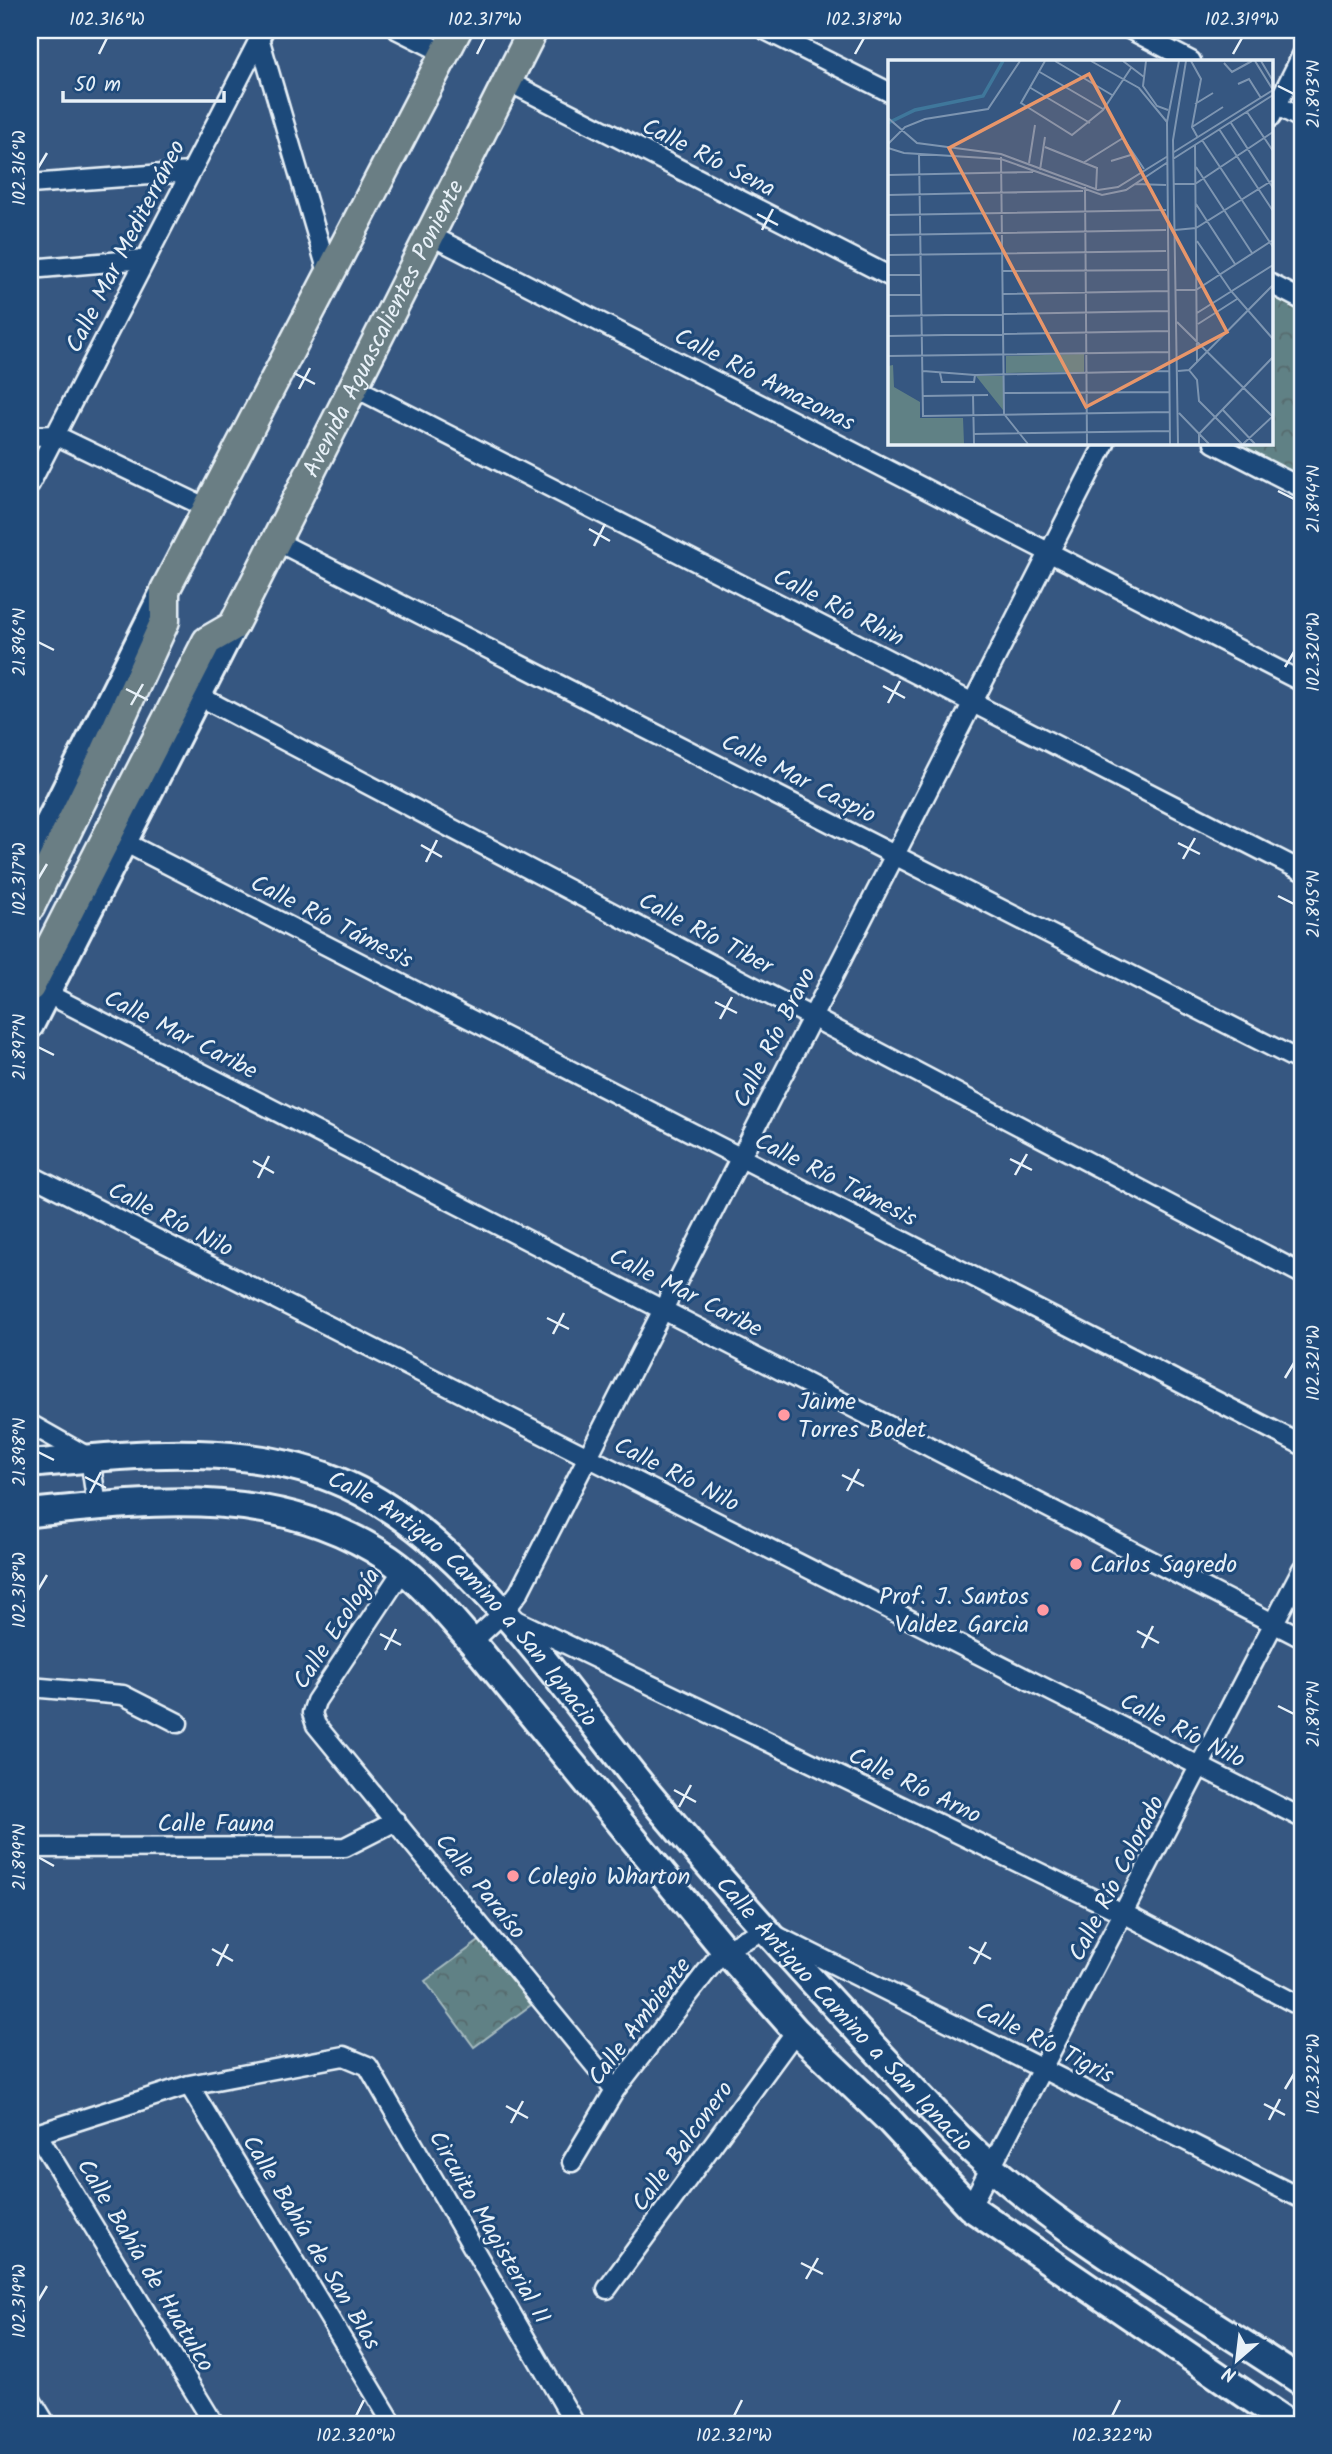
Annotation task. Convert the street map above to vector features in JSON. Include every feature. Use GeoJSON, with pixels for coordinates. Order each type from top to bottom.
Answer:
{"type":"FeatureCollection","features":[{"type":"Feature","properties":{"kind":"main road","name":"Avenida Aguascalientes Poniente"},"geometry":{"type":"LineString","coordinates":[[38,990],[124,842],[533,30]]}},
{"type":"Feature","properties":{"kind":"main road"},"geometry":{"type":"LineString","coordinates":[[30,861],[206,508],[450,42]]}},
{"type":"Feature","properties":{"kind":"main road"},"geometry":{"type":"LineString","coordinates":[[30,907],[104,755],[164,621],[165,590]]}},
{"type":"Feature","properties":{"kind":"main road","name":"Avenida Aguascalientes Poniente"},"geometry":{"type":"LineString","coordinates":[[30,1025],[38,990],[207,641],[233,626]]}},
{"type":"Feature","properties":{"kind":"main road","name":"Calle Antiguo Camino a San Ignacio"},"geometry":{"type":"LineString","coordinates":[[30,1464],[185,1452],[302,1469],[347,1485],[426,1534],[503,1614],[650,1796],[765,1930],[991,2170],[1038,2208],[1302,2382]]}},
{"type":"Feature","properties":{"kind":"main road","name":"Calle Antiguo Camino a San Ignacio"},"geometry":{"type":"LineString","coordinates":[[30,1513],[97,1506],[231,1502],[292,1515],[345,1533],[403,1570],[472,1642],[724,1950],[796,2031],[889,2120],[971,2207],[1289,2424]]}},
{"type":"Feature","properties":{"kind":"street"},"geometry":{"type":"LineString","coordinates":[[398,30],[450,42]]}},
{"type":"Feature","properties":{"kind":"street"},"geometry":{"type":"LineString","coordinates":[[765,30],[888,92]]}},
{"type":"Feature","properties":{"kind":"street"},"geometry":{"type":"LineString","coordinates":[[1131,30],[1189,60]]}},
{"type":"Feature","properties":{"kind":"street"},"geometry":{"type":"LineString","coordinates":[[260,33],[329,276]]}},
{"type":"Feature","properties":{"kind":"street","name":"Calle Mar Mediterráneo"},"geometry":{"type":"LineString","coordinates":[[30,484],[260,33]]}},
{"type":"Feature","properties":{"kind":"street"},"geometry":{"type":"LineString","coordinates":[[1302,55],[1273,108],[1302,119]]}},
{"type":"Feature","properties":{"kind":"street","name":"Calle Río Sena"},"geometry":{"type":"LineString","coordinates":[[507,80],[888,275]]}},
{"type":"Feature","properties":{"kind":"street"},"geometry":{"type":"LineString","coordinates":[[30,184],[190,172]]}},
{"type":"Feature","properties":{"kind":"street","name":"Calle Río Amazonas"},"geometry":{"type":"LineString","coordinates":[[430,235],[1302,682]]}},
{"type":"Feature","properties":{"kind":"street"},"geometry":{"type":"LineString","coordinates":[[30,269],[145,259]]}},
{"type":"Feature","properties":{"kind":"street"},"geometry":{"type":"LineString","coordinates":[[1272,285],[1302,300]]}},
{"type":"Feature","properties":{"kind":"street","name":"Calle Río Rhin"},"geometry":{"type":"LineString","coordinates":[[354,387],[1302,871]]}},
{"type":"Feature","properties":{"kind":"street"},"geometry":{"type":"LineString","coordinates":[[30,436],[55,435],[206,508]]}},
{"type":"Feature","properties":{"kind":"street","name":"Calle Río Bravo"},"geometry":{"type":"LineString","coordinates":[[472,1642],[503,1614],[519,1592],[1104,444]]}},
{"type":"Feature","properties":{"kind":"street"},"geometry":{"type":"LineString","coordinates":[[1216,444],[1302,488]]}},
{"type":"Feature","properties":{"kind":"street","name":"Calle Mar Caspio"},"geometry":{"type":"LineString","coordinates":[[274,540],[1302,1062]]}},
{"type":"Feature","properties":{"kind":"street","name":"Calle Río Tiber"},"geometry":{"type":"LineString","coordinates":[[199,696],[1302,1273]]}},
{"type":"Feature","properties":{"kind":"street","name":"Calle Río Támesis"},"geometry":{"type":"LineString","coordinates":[[124,842],[1302,1445]]}},
{"type":"Feature","properties":{"kind":"street","name":"Calle Mar Caribe"},"geometry":{"type":"LineString","coordinates":[[38,990],[664,1308],[1302,1638]]}},
{"type":"Feature","properties":{"kind":"street","name":"Calle Río Nilo"},"geometry":{"type":"LineString","coordinates":[[30,1175],[1302,1818]]}},
{"type":"Feature","properties":{"kind":"street"},"geometry":{"type":"LineString","coordinates":[[30,1424],[89,1458],[97,1506]]}},
{"type":"Feature","properties":{"kind":"street","name":"Calle Río Colorado"},"geometry":{"type":"LineString","coordinates":[[971,2207],[1045,2069],[1302,1569]]}},
{"type":"Feature","properties":{"kind":"street","name":"Calle Ecología"},"geometry":{"type":"LineString","coordinates":[[312,1713],[316,1701],[403,1570]]}},
{"type":"Feature","properties":{"kind":"street","name":"Calle Río Arno"},"geometry":{"type":"LineString","coordinates":[[503,1614],[1125,1914],[1302,2007]]}},
{"type":"Feature","properties":{"kind":"street"},"geometry":{"type":"LineString","coordinates":[[30,1687],[123,1695],[178,1723]]}},
{"type":"Feature","properties":{"kind":"street","name":"Calle Paraíso"},"geometry":{"type":"LineString","coordinates":[[312,1713],[316,1725],[615,2090]]}},
{"type":"Feature","properties":{"kind":"street","name":"Calle Fauna"},"geometry":{"type":"LineString","coordinates":[[30,1848],[345,1847],[396,1821]]}},
{"type":"Feature","properties":{"kind":"street","name":"Calle Ambiente"},"geometry":{"type":"LineString","coordinates":[[572,2162],[615,2090],[724,1950],[765,1930]]}},
{"type":"Feature","properties":{"kind":"street","name":"Calle Río Tigris"},"geometry":{"type":"LineString","coordinates":[[765,1930],[1302,2199]]}},
{"type":"Feature","properties":{"kind":"street","name":"Calle Balconero"},"geometry":{"type":"LineString","coordinates":[[607,2289],[796,2031]]}},
{"type":"Feature","properties":{"kind":"street","name":"Circuito Magisterial II"},"geometry":{"type":"LineString","coordinates":[[189,2085],[344,2056],[368,2066],[575,2424]]}},
{"type":"Feature","properties":{"kind":"street"},"geometry":{"type":"LineString","coordinates":[[33,2134],[189,2085]]}},
{"type":"Feature","properties":{"kind":"street","name":"Calle Bahía de San Blas"},"geometry":{"type":"LineString","coordinates":[[189,2085],[393,2424]]}},
{"type":"Feature","properties":{"kind":"street","name":"Calle Bahía de Huatulco"},"geometry":{"type":"LineString","coordinates":[[33,2134],[214,2424]]}},
{"type":"Feature","properties":{"kind":"street"},"geometry":{"type":"LineString","coordinates":[[30,2398],[46,2424]]}},
{"type":"Feature","properties":{"kind":"green space"},"geometry":{"type":"Polygon","coordinates":[[[1272,296],[1302,312],[1302,478],[1235,444],[1272,444],[1272,296]]]}},
{"type":"Feature","properties":{"kind":"green space"},"geometry":{"type":"Polygon","coordinates":[[[482,1939],[531,2005],[474,2047],[425,1981],[482,1939]]]}},
{"type":"Feature","properties":{"kind":"place","name":"Jaime Torres Bodet"},"geometry":{"type":"Point","coordinates":[784,1415]}},
{"type":"Feature","properties":{"kind":"place","name":"Carlos Sagredo"},"geometry":{"type":"Point","coordinates":[1076,1564]}},
{"type":"Feature","properties":{"kind":"place","name":"Prof. J. Santos Valdez Garcia"},"geometry":{"type":"Point","coordinates":[1043,1610]}},
{"type":"Feature","properties":{"kind":"place","name":"Colegio Wharton"},"geometry":{"type":"Point","coordinates":[513,1876]}}]}
